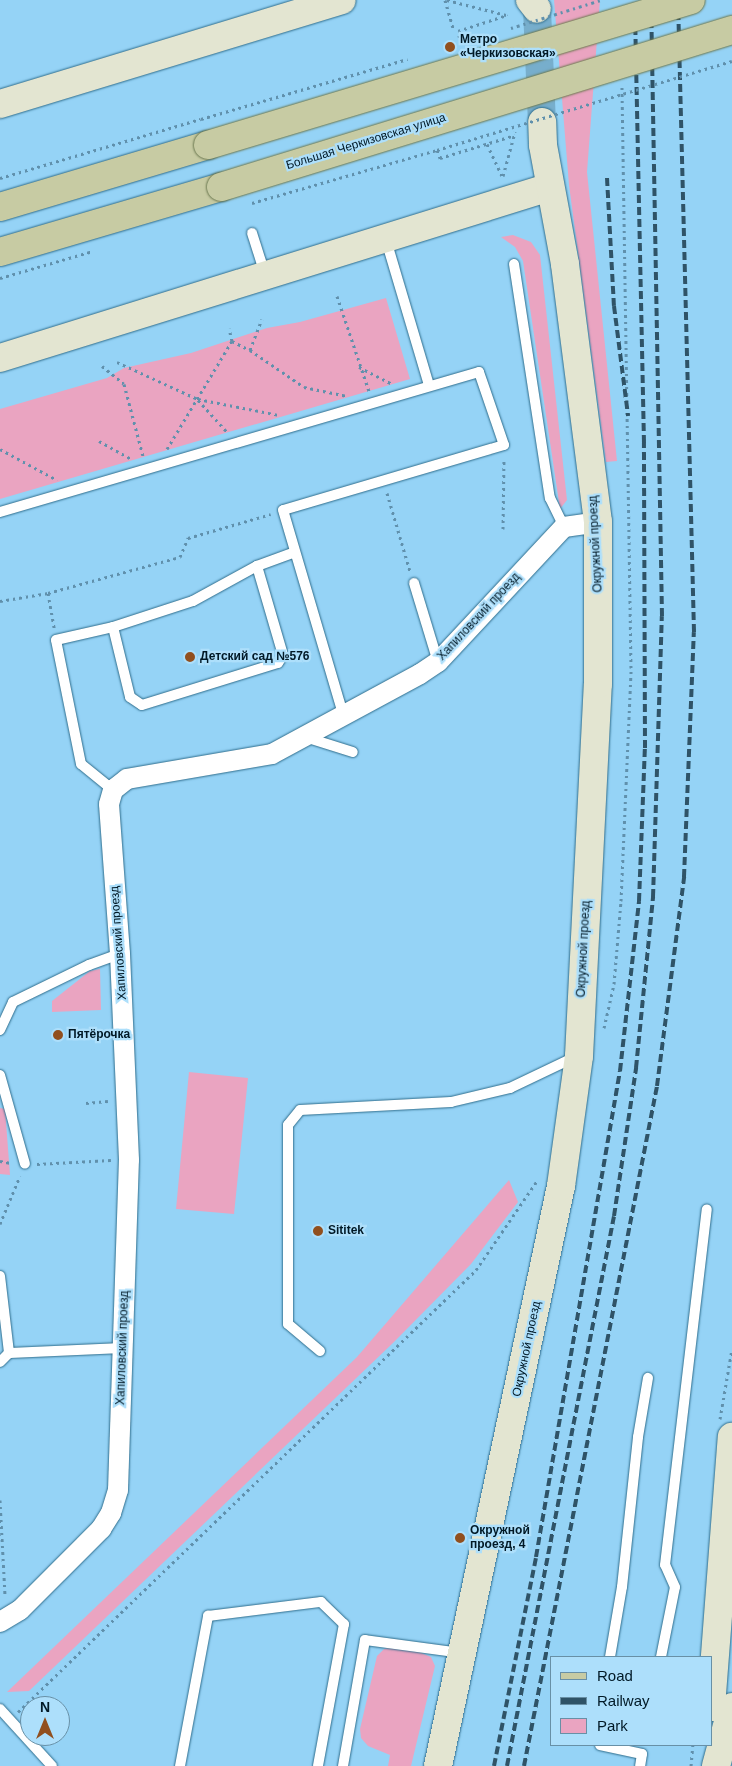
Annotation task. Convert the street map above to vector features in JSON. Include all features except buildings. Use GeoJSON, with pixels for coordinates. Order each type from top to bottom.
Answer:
{"type":"FeatureCollection","features":[{"type":"Feature","properties":{"kind":"main road"},"geometry":{"type":"LineString","coordinates":[[0,207],[691,0]]}},
{"type":"Feature","properties":{"kind":"main road","name":"Большая Черкизовская улица"},"geometry":{"type":"LineString","coordinates":[[0,252],[221,187],[732,30]]}},
{"type":"Feature","properties":{"kind":"street"},"geometry":{"type":"LineString","coordinates":[[0,104],[342,0]]}},
{"type":"Feature","properties":{"kind":"street","name":"Окружной проезд"},"geometry":{"type":"LineString","coordinates":[[438,1766],[561,1186],[579,1056],[598,684],[598,522],[565,264],[550,187],[542,122]]}},
{"type":"Feature","properties":{"kind":"street"},"geometry":{"type":"LineString","coordinates":[[0,358],[550,187]]}},
{"type":"Feature","properties":{"kind":"street"},"geometry":{"type":"LineString","coordinates":[[564,527],[598,522]]}},
{"type":"Feature","properties":{"kind":"street","name":"Хапиловский проезд"},"geometry":{"type":"LineString","coordinates":[[0,1622],[20,1610],[101,1529],[111,1513],[118,1490],[129,1160],[120,954],[108,804],[113,790],[127,779],[272,754],[438,662],[564,527]]}},
{"type":"Feature","properties":{"kind":"street"},"geometry":{"type":"LineString","coordinates":[[712,1695],[732,1437]]}},
{"type":"Feature","properties":{"kind":"street"},"geometry":{"type":"LineString","coordinates":[[716,1766],[732,1707]]}},
{"type":"Feature","properties":{"kind":"street"},"geometry":{"type":"LineString","coordinates":[[705,1766],[707,1746]]}},
{"type":"Feature","properties":{"kind":"lane"},"geometry":{"type":"LineString","coordinates":[[252,233],[265,275]]}},
{"type":"Feature","properties":{"kind":"lane"},"geometry":{"type":"LineString","coordinates":[[386,237],[429,385]]}},
{"type":"Feature","properties":{"kind":"lane"},"geometry":{"type":"LineString","coordinates":[[514,264],[550,498],[564,527]]}},
{"type":"Feature","properties":{"kind":"lane"},"geometry":{"type":"LineString","coordinates":[[0,512],[309,420],[479,372],[504,445],[283,510],[344,714]]}},
{"type":"Feature","properties":{"kind":"lane"},"geometry":{"type":"LineString","coordinates":[[113,790],[81,764],[56,640],[113,627],[193,601],[257,566],[295,552]]}},
{"type":"Feature","properties":{"kind":"lane"},"geometry":{"type":"LineString","coordinates":[[113,627],[130,697],[142,705],[278,663],[283,655],[257,566]]}},
{"type":"Feature","properties":{"kind":"lane"},"geometry":{"type":"LineString","coordinates":[[414,583],[438,662]]}},
{"type":"Feature","properties":{"kind":"lane"},"geometry":{"type":"LineString","coordinates":[[304,737],[354,752]]}},
{"type":"Feature","properties":{"kind":"lane"},"geometry":{"type":"LineString","coordinates":[[0,1030],[13,1002],[54,980],[120,954]]}},
{"type":"Feature","properties":{"kind":"lane"},"geometry":{"type":"LineString","coordinates":[[320,1351],[288,1324],[288,1125],[300,1110],[451,1102],[510,1088],[579,1056]]}},
{"type":"Feature","properties":{"kind":"lane"},"geometry":{"type":"LineString","coordinates":[[0,1075],[25,1164]]}},
{"type":"Feature","properties":{"kind":"lane"},"geometry":{"type":"LineString","coordinates":[[661,1656],[676,1587],[665,1565],[707,1209]]}},
{"type":"Feature","properties":{"kind":"lane"},"geometry":{"type":"LineString","coordinates":[[0,1276],[9,1353]]}},
{"type":"Feature","properties":{"kind":"lane"},"geometry":{"type":"LineString","coordinates":[[0,1362],[9,1353],[123,1348]]}},
{"type":"Feature","properties":{"kind":"lane"},"geometry":{"type":"LineString","coordinates":[[610,1656],[622,1587],[638,1437],[648,1378]]}},
{"type":"Feature","properties":{"kind":"lane"},"geometry":{"type":"LineString","coordinates":[[180,1766],[208,1616],[321,1602],[344,1624],[318,1766]]}},
{"type":"Feature","properties":{"kind":"lane"},"geometry":{"type":"LineString","coordinates":[[343,1766],[365,1640],[462,1653]]}},
{"type":"Feature","properties":{"kind":"lane"},"geometry":{"type":"LineString","coordinates":[[0,1710],[52,1766]]}},
{"type":"Feature","properties":{"kind":"lane"},"geometry":{"type":"LineString","coordinates":[[609,1746],[643,1750],[640,1766]]}},
{"type":"Feature","properties":{"kind":"path"},"geometry":{"type":"LineString","coordinates":[[446,0],[507,15],[456,31]]}},
{"type":"Feature","properties":{"kind":"path"},"geometry":{"type":"LineString","coordinates":[[446,0],[461,44]]}},
{"type":"Feature","properties":{"kind":"path"},"geometry":{"type":"LineString","coordinates":[[508,29],[602,0]]}},
{"type":"Feature","properties":{"kind":"path"},"geometry":{"type":"LineString","coordinates":[[456,45],[471,41]]}},
{"type":"Feature","properties":{"kind":"path"},"geometry":{"type":"LineString","coordinates":[[0,178],[412,58]]}},
{"type":"Feature","properties":{"kind":"path"},"geometry":{"type":"LineString","coordinates":[[246,205],[437,150],[732,61]]}},
{"type":"Feature","properties":{"kind":"path"},"geometry":{"type":"LineString","coordinates":[[603,1032],[614,984],[621,901],[631,678],[622,83]]}},
{"type":"Feature","properties":{"kind":"path"},"geometry":{"type":"LineString","coordinates":[[437,150],[440,158],[487,144],[515,133],[503,176],[487,144]]}},
{"type":"Feature","properties":{"kind":"path"},"geometry":{"type":"LineString","coordinates":[[337,296],[358,367],[374,402]]}},
{"type":"Feature","properties":{"kind":"path"},"geometry":{"type":"LineString","coordinates":[[250,350],[262,319]]}},
{"type":"Feature","properties":{"kind":"path"},"geometry":{"type":"LineString","coordinates":[[228,328],[232,341],[250,350],[304,387],[374,402]]}},
{"type":"Feature","properties":{"kind":"path"},"geometry":{"type":"LineString","coordinates":[[151,467],[198,399],[232,341]]}},
{"type":"Feature","properties":{"kind":"path"},"geometry":{"type":"LineString","coordinates":[[117,362],[198,399],[309,420]]}},
{"type":"Feature","properties":{"kind":"path"},"geometry":{"type":"LineString","coordinates":[[102,366],[124,384],[151,467]]}},
{"type":"Feature","properties":{"kind":"path"},"geometry":{"type":"LineString","coordinates":[[358,367],[408,392]]}},
{"type":"Feature","properties":{"kind":"path"},"geometry":{"type":"LineString","coordinates":[[198,399],[236,442]]}},
{"type":"Feature","properties":{"kind":"path"},"geometry":{"type":"LineString","coordinates":[[99,441],[151,467]]}},
{"type":"Feature","properties":{"kind":"path"},"geometry":{"type":"LineString","coordinates":[[503,529],[504,445]]}},
{"type":"Feature","properties":{"kind":"path"},"geometry":{"type":"LineString","coordinates":[[0,450],[74,490]]}},
{"type":"Feature","properties":{"kind":"path"},"geometry":{"type":"LineString","coordinates":[[384,480],[414,583]]}},
{"type":"Feature","properties":{"kind":"path"},"geometry":{"type":"LineString","coordinates":[[0,601],[48,593],[180,557],[188,538],[283,510]]}},
{"type":"Feature","properties":{"kind":"path"},"geometry":{"type":"LineString","coordinates":[[48,593],[56,640]]}},
{"type":"Feature","properties":{"kind":"path"},"geometry":{"type":"LineString","coordinates":[[0,1224],[25,1164],[129,1160]]}},
{"type":"Feature","properties":{"kind":"path"},"geometry":{"type":"LineString","coordinates":[[9,1720],[476,1270],[539,1179]]}},
{"type":"Feature","properties":{"kind":"path"},"geometry":{"type":"LineString","coordinates":[[731,1355],[732,1349]]}},
{"type":"Feature","properties":{"kind":"path"},"geometry":{"type":"LineString","coordinates":[[0,1500],[5,1598]]}},
{"type":"Feature","properties":{"kind":"path"},"geometry":{"type":"LineString","coordinates":[[691,1766],[693,1746]]}},
{"type":"Feature","properties":{"kind":"green space"},"geometry":{"type":"Polygon","coordinates":[[[554,0],[600,0],[587,172],[617,461],[606,462],[569,185],[554,0]]]}},
{"type":"Feature","properties":{"kind":"green space"},"geometry":{"type":"Polygon","coordinates":[[[513,235],[531,242],[540,255],[567,500],[560,509],[523,261],[515,247],[501,237],[513,235]]]}},
{"type":"Feature","properties":{"kind":"green space"},"geometry":{"type":"Polygon","coordinates":[[[386,298],[410,379],[0,499],[0,409],[107,378],[124,368],[191,353],[267,328],[300,322],[386,298]]]}},
{"type":"Feature","properties":{"kind":"green space"},"geometry":{"type":"Polygon","coordinates":[[[100,969],[101,1010],[52,1012],[52,1001],[90,971],[100,969]]]}},
{"type":"Feature","properties":{"kind":"green space"},"geometry":{"type":"Polygon","coordinates":[[[189,1072],[248,1078],[234,1214],[176,1209],[189,1072]]]}},
{"type":"Feature","properties":{"kind":"green space"},"geometry":{"type":"Polygon","coordinates":[[[0,1108],[5,1109],[10,1175],[0,1174],[0,1108]]]}},
{"type":"Feature","properties":{"kind":"green space"},"geometry":{"type":"Polygon","coordinates":[[[509,1180],[518,1202],[471,1264],[394,1342],[29,1691],[7,1692],[357,1357],[509,1180]]]}},
{"type":"Feature","properties":{"kind":"green space"},"geometry":{"type":"Polygon","coordinates":[[[403,1645],[431,1657],[435,1666],[411,1766],[388,1766],[390,1755],[368,1746],[361,1738],[360,1729],[377,1656],[384,1649],[403,1645]]]}},
{"type":"Feature","properties":{"kind":"tunnel"},"geometry":{"type":"LineString","coordinates":[[537,9],[542,122]]}},
{"type":"Feature","properties":{"kind":"railway"},"geometry":{"type":"LineString","coordinates":[[494,1766],[536,1557],[620,1071],[639,901],[645,748],[644,443],[635,0]]}},
{"type":"Feature","properties":{"kind":"railway"},"geometry":{"type":"LineString","coordinates":[[507,1766],[614,1216],[636,1068],[653,897],[662,616],[651,0]]}},
{"type":"Feature","properties":{"kind":"railway"},"geometry":{"type":"LineString","coordinates":[[524,1766],[657,1086],[684,877],[694,632],[678,0]]}},
{"type":"Feature","properties":{"kind":"railway"},"geometry":{"type":"LineString","coordinates":[[607,178],[614,306],[628,416]]}},
{"type":"Feature","properties":{"kind":"place","name":"Метро «Черкизовская»"},"geometry":{"type":"Point","coordinates":[450,47]}},
{"type":"Feature","properties":{"kind":"place","name":"Детский сад №576"},"geometry":{"type":"Point","coordinates":[190,657]}},
{"type":"Feature","properties":{"kind":"place","name":"Пятёрочка"},"geometry":{"type":"Point","coordinates":[58,1035]}},
{"type":"Feature","properties":{"kind":"place","name":"Sititek"},"geometry":{"type":"Point","coordinates":[318,1231]}},
{"type":"Feature","properties":{"kind":"place","name":"Окружной проезд, 4"},"geometry":{"type":"Point","coordinates":[460,1538]}}]}
